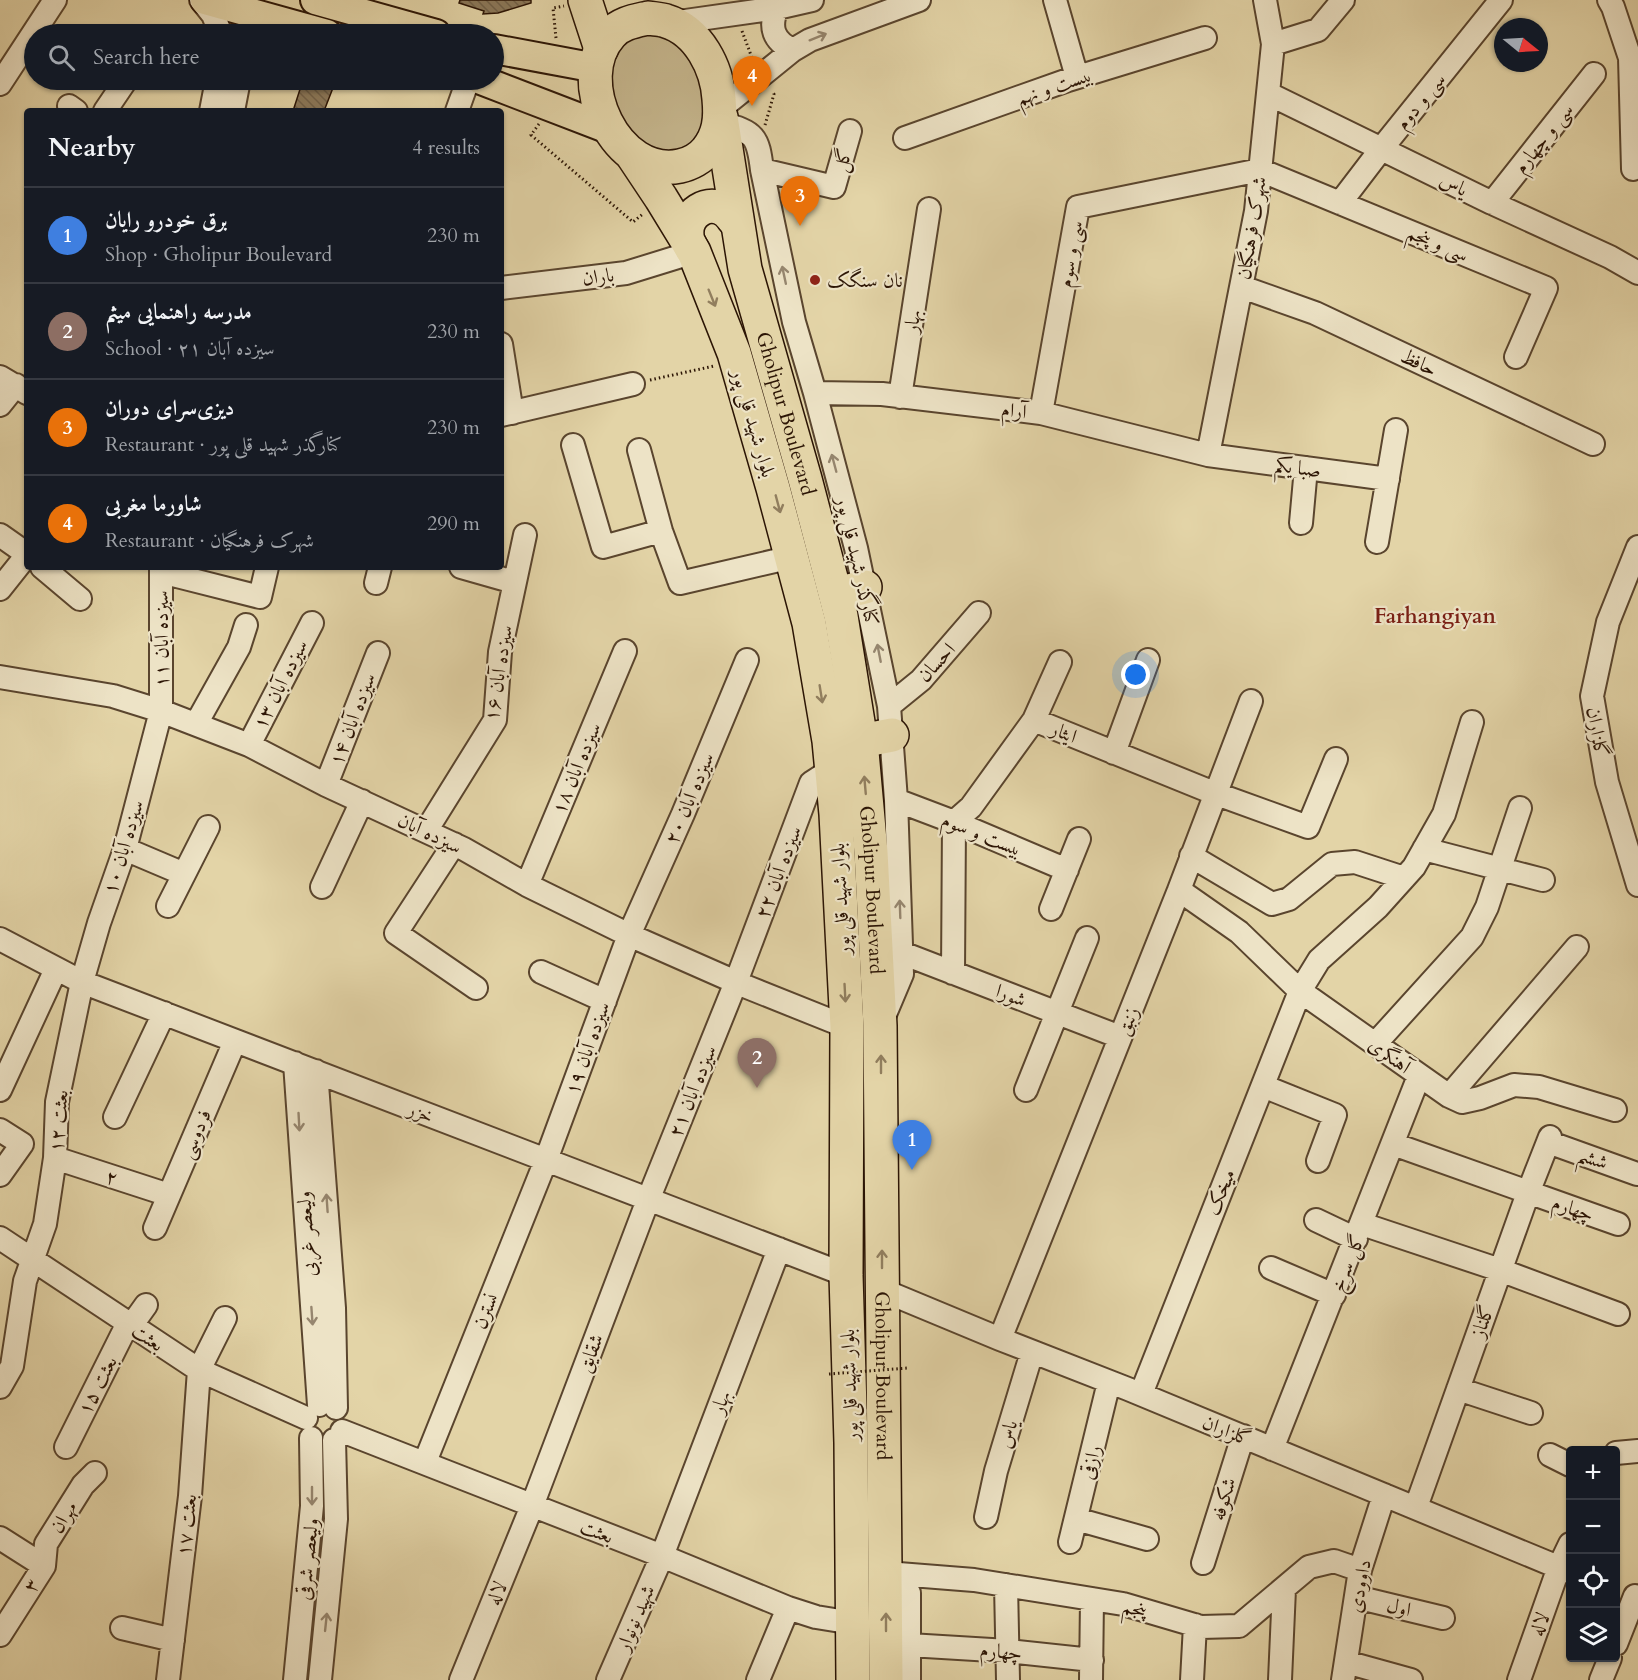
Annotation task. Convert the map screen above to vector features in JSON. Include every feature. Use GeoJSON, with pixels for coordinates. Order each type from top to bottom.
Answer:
{"type":"FeatureCollection","features":[{"type":"Feature","properties":{"kind":"highway"},"geometry":{"type":"LineString","coordinates":[[585,0],[599,59],[596,86],[599,102],[603,117],[621,144],[633,156],[650,165],[669,168],[689,164],[705,153],[717,137],[721,116],[718,84],[714,69],[697,42],[684,30],[663,15],[628,22],[612,33],[599,59]]}},
{"type":"Feature","properties":{"kind":"highway","name":"Gholipur Boulevard"},"geometry":{"type":"LineString","coordinates":[[721,116],[745,269],[851,590],[841,616],[881,727],[871,852],[880,1026],[886,1573],[900,1669]]}},
{"type":"Feature","properties":{"kind":"highway","name":"بلوار شهید قلی پور"},"geometry":{"type":"LineString","coordinates":[[633,156],[662,198],[692,251],[736,361],[809,623],[829,741],[836,814],[847,1028],[846,1275],[851,1443],[853,1680]]}},
{"type":"Feature","properties":{"kind":"highway"},"geometry":{"type":"LineString","coordinates":[[692,251],[687,236],[688,224],[694,213],[705,206],[716,207],[726,211],[736,222]]}},
{"type":"Feature","properties":{"kind":"main road"},"geometry":{"type":"LineString","coordinates":[[203,0],[257,24]]}},
{"type":"Feature","properties":{"kind":"main road"},"geometry":{"type":"LineString","coordinates":[[315,0],[400,24]]}},
{"type":"Feature","properties":{"kind":"main road"},"geometry":{"type":"LineString","coordinates":[[504,52],[527,56],[599,59]]}},
{"type":"Feature","properties":{"kind":"main road"},"geometry":{"type":"LineString","coordinates":[[522,94],[534,94],[543,85],[544,72],[539,61],[527,56]]}},
{"type":"Feature","properties":{"kind":"main road"},"geometry":{"type":"LineString","coordinates":[[504,88],[611,130]]}},
{"type":"Feature","properties":{"kind":"street"},"geometry":{"type":"LineString","coordinates":[[39,24],[55,0]]}},
{"type":"Feature","properties":{"kind":"street"},"geometry":{"type":"LineString","coordinates":[[203,0],[217,24]]}},
{"type":"Feature","properties":{"kind":"street"},"geometry":{"type":"LineString","coordinates":[[663,15],[777,8],[812,0]]}},
{"type":"Feature","properties":{"kind":"street"},"geometry":{"type":"LineString","coordinates":[[1055,0],[1077,77]]}},
{"type":"Feature","properties":{"kind":"street","name":"شهرک فرهنگیان"},"geometry":{"type":"LineString","coordinates":[[1208,455],[1256,212],[1273,44],[1265,0]]}},
{"type":"Feature","properties":{"kind":"street"},"geometry":{"type":"LineString","coordinates":[[1273,44],[1318,30],[1343,0]]}},
{"type":"Feature","properties":{"kind":"street","name":"سی و دوم"},"geometry":{"type":"LineString","coordinates":[[1341,203],[1382,147],[1501,0]]}},
{"type":"Feature","properties":{"kind":"street"},"geometry":{"type":"LineString","coordinates":[[1609,0],[1630,58],[1633,169]]}},
{"type":"Feature","properties":{"kind":"street"},"geometry":{"type":"LineString","coordinates":[[721,116],[793,50],[810,40],[913,1]]}},
{"type":"Feature","properties":{"kind":"street"},"geometry":{"type":"LineString","coordinates":[[777,8],[772,30],[777,40],[793,50]]}},
{"type":"Feature","properties":{"kind":"street","name":"بیست و نهم"},"geometry":{"type":"LineString","coordinates":[[905,138],[1077,77],[1205,38]]}},
{"type":"Feature","properties":{"kind":"street"},"geometry":{"type":"LineString","coordinates":[[0,84],[24,47]]}},
{"type":"Feature","properties":{"kind":"street","name":"سی و چهارم"},"geometry":{"type":"LineString","coordinates":[[1492,203],[1594,74]]}},
{"type":"Feature","properties":{"kind":"street"},"geometry":{"type":"LineString","coordinates":[[107,108],[119,90]]}},
{"type":"Feature","properties":{"kind":"street"},"geometry":{"type":"LineString","coordinates":[[212,108],[215,90]]}},
{"type":"Feature","properties":{"kind":"street"},"geometry":{"type":"LineString","coordinates":[[234,108],[237,90]]}},
{"type":"Feature","properties":{"kind":"street"},"geometry":{"type":"LineString","coordinates":[[458,108],[464,90]]}},
{"type":"Feature","properties":{"kind":"street","name":"یاس"},"geometry":{"type":"LineString","coordinates":[[1269,94],[1382,147],[1492,203],[1610,257],[1638,273]]}},
{"type":"Feature","properties":{"kind":"street","name":"کنارگذر شهید قلی پور"},"geometry":{"type":"LineString","coordinates":[[721,116],[755,138],[759,147],[794,321],[815,393],[851,590],[896,800],[902,974],[880,1026]]}},
{"type":"Feature","properties":{"kind":"street","name":"گل"},"geometry":{"type":"LineString","coordinates":[[762,170],[834,187],[850,131]]}},
{"type":"Feature","properties":{"kind":"street","name":"سی و پنجم"},"geometry":{"type":"LineString","coordinates":[[1260,170],[1546,288],[1516,357]]}},
{"type":"Feature","properties":{"kind":"street","name":"سی و سوم"},"geometry":{"type":"LineString","coordinates":[[1041,413],[1078,207],[1260,170]]}},
{"type":"Feature","properties":{"kind":"street","name":"بهار"},"geometry":{"type":"LineString","coordinates":[[900,397],[929,209]]}},
{"type":"Feature","properties":{"kind":"street","name":"باران"},"geometry":{"type":"LineString","coordinates":[[504,288],[626,273],[692,251]]}},
{"type":"Feature","properties":{"kind":"street","name":"حافظ"},"geometry":{"type":"LineString","coordinates":[[1242,287],[1315,313],[1593,444]]}},
{"type":"Feature","properties":{"kind":"street"},"geometry":{"type":"LineString","coordinates":[[504,379],[507,414],[633,384]]}},
{"type":"Feature","properties":{"kind":"street"},"geometry":{"type":"LineString","coordinates":[[0,405],[14,385]]}},
{"type":"Feature","properties":{"kind":"street","name":"آرام"},"geometry":{"type":"LineString","coordinates":[[815,393],[900,397],[1041,413],[1208,455]]}},
{"type":"Feature","properties":{"kind":"street"},"geometry":{"type":"LineString","coordinates":[[1377,542],[1396,430]]}},
{"type":"Feature","properties":{"kind":"street"},"geometry":{"type":"LineString","coordinates":[[573,445],[603,547],[661,531]]}},
{"type":"Feature","properties":{"kind":"street"},"geometry":{"type":"LineString","coordinates":[[639,450],[661,531],[680,584],[792,557]]}},
{"type":"Feature","properties":{"kind":"street","name":"صبا یکم"},"geometry":{"type":"LineString","coordinates":[[1208,455],[1388,479]]}},
{"type":"Feature","properties":{"kind":"street"},"geometry":{"type":"LineString","coordinates":[[1301,523],[1306,468]]}},
{"type":"Feature","properties":{"kind":"street"},"geometry":{"type":"LineString","coordinates":[[0,535],[24,553]]}},
{"type":"Feature","properties":{"kind":"street","name":"سیزده آبان ۱۶"},"geometry":{"type":"LineString","coordinates":[[426,831],[495,720],[500,652],[525,535]]}},
{"type":"Feature","properties":{"kind":"street","name":"گلزاران"},"geometry":{"type":"LineString","coordinates":[[1638,547],[1608,622],[1592,696],[1607,782],[1638,885]]}},
{"type":"Feature","properties":{"kind":"street"},"geometry":{"type":"LineString","coordinates":[[0,589],[24,559]]}},
{"type":"Feature","properties":{"kind":"street"},"geometry":{"type":"LineString","coordinates":[[46,570],[80,599]]}},
{"type":"Feature","properties":{"kind":"street","name":"سیزده آبان ۱۱"},"geometry":{"type":"LineString","coordinates":[[161,570],[161,711]]}},
{"type":"Feature","properties":{"kind":"street"},"geometry":{"type":"LineString","coordinates":[[165,570],[260,597],[266,570]]}},
{"type":"Feature","properties":{"kind":"street"},"geometry":{"type":"LineString","coordinates":[[472,570],[514,582]]}},
{"type":"Feature","properties":{"kind":"street","name":"احسان"},"geometry":{"type":"LineString","coordinates":[[881,727],[979,614]]}},
{"type":"Feature","properties":{"kind":"street","name":"سیزده آبان ۱۳"},"geometry":{"type":"LineString","coordinates":[[249,745],[312,623]]}},
{"type":"Feature","properties":{"kind":"street"},"geometry":{"type":"LineString","coordinates":[[196,724],[239,647],[246,625]]}},
{"type":"Feature","properties":{"kind":"street","name":"سیزده آبان ۱۸"},"geometry":{"type":"LineString","coordinates":[[527,885],[625,651]]}},
{"type":"Feature","properties":{"kind":"street","name":"سیزده آبان ۱۴"},"geometry":{"type":"LineString","coordinates":[[326,785],[378,653]]}},
{"type":"Feature","properties":{"kind":"street","name":"سیزده آبان ۲۰"},"geometry":{"type":"LineString","coordinates":[[629,935],[747,660]]}},
{"type":"Feature","properties":{"kind":"street"},"geometry":{"type":"LineString","coordinates":[[1114,753],[1148,660]]}},
{"type":"Feature","properties":{"kind":"street"},"geometry":{"type":"LineString","coordinates":[[1034,720],[1060,663]]}},
{"type":"Feature","properties":{"kind":"street","name":"سیزده آبان"},"geometry":{"type":"LineString","coordinates":[[0,677],[113,696],[161,711],[249,745],[326,785],[454,844],[527,885],[629,935],[847,1028]]}},
{"type":"Feature","properties":{"kind":"street","name":"زنبق"},"geometry":{"type":"LineString","coordinates":[[1000,1340],[1179,890],[1251,701]]}},
{"type":"Feature","properties":{"kind":"street","name":"سیزده آبان ‍۱۰"},"geometry":{"type":"LineString","coordinates":[[82,982],[99,923],[125,849],[161,711]]}},
{"type":"Feature","properties":{"kind":"street","name":"ایثار"},"geometry":{"type":"LineString","coordinates":[[954,822],[971,807],[1034,720],[1214,794],[1308,827],[1336,759]]}},
{"type":"Feature","properties":{"kind":"street","name":"میخک"},"geometry":{"type":"LineString","coordinates":[[1141,1394],[1300,991],[1319,960],[1378,907],[1414,867],[1444,813],[1472,722]]}},
{"type":"Feature","properties":{"kind":"street","name":"سیزده آبان ۲۲"},"geometry":{"type":"LineString","coordinates":[[736,982],[811,783],[831,770]]}},
{"type":"Feature","properties":{"kind":"street","name":"بیست و سوم"},"geometry":{"type":"LineString","coordinates":[[896,800],[1067,870]]}},
{"type":"Feature","properties":{"kind":"street"},"geometry":{"type":"LineString","coordinates":[[322,888],[362,801]]}},
{"type":"Feature","properties":{"kind":"street"},"geometry":{"type":"LineString","coordinates":[[1375,1044],[1472,937],[1487,907],[1520,808]]}},
{"type":"Feature","properties":{"kind":"street"},"geometry":{"type":"LineString","coordinates":[[953,973],[954,822]]}},
{"type":"Feature","properties":{"kind":"street"},"geometry":{"type":"LineString","coordinates":[[168,906],[208,827]]}},
{"type":"Feature","properties":{"kind":"street"},"geometry":{"type":"LineString","coordinates":[[1051,909],[1079,839]]}},
{"type":"Feature","properties":{"kind":"street"},"geometry":{"type":"LineString","coordinates":[[454,844],[396,933],[477,988]]}},
{"type":"Feature","properties":{"kind":"street"},"geometry":{"type":"LineString","coordinates":[[125,849],[184,874]]}},
{"type":"Feature","properties":{"kind":"street"},"geometry":{"type":"LineString","coordinates":[[1424,849],[1543,880]]}},
{"type":"Feature","properties":{"kind":"street"},"geometry":{"type":"LineString","coordinates":[[1191,856],[1272,904],[1289,899],[1332,864],[1355,862],[1404,878]]}},
{"type":"Feature","properties":{"kind":"street","name":"آهنگری"},"geometry":{"type":"LineString","coordinates":[[1179,890],[1239,932],[1300,991],[1449,1096]]}},
{"type":"Feature","properties":{"kind":"street","name":"سیزده آبان ۱۹"},"geometry":{"type":"LineString","coordinates":[[546,1160],[629,935]]}},
{"type":"Feature","properties":{"kind":"street"},"geometry":{"type":"LineString","coordinates":[[1026,1090],[1087,938]]}},
{"type":"Feature","properties":{"kind":"street","name":"خزر"},"geometry":{"type":"LineString","coordinates":[[0,939],[82,982],[846,1275]]}},
{"type":"Feature","properties":{"kind":"street"},"geometry":{"type":"LineString","coordinates":[[1577,947],[1449,1096],[1462,1102],[1514,1085],[1539,1087],[1615,1110]]}},
{"type":"Feature","properties":{"kind":"street","name":"شورا"},"geometry":{"type":"LineString","coordinates":[[902,953],[1120,1037]]}},
{"type":"Feature","properties":{"kind":"street"},"geometry":{"type":"LineString","coordinates":[[0,1090],[56,969]]}},
{"type":"Feature","properties":{"kind":"street"},"geometry":{"type":"LineString","coordinates":[[541,972],[605,1001]]}},
{"type":"Feature","properties":{"kind":"street","name":"بعثت ۱۲"},"geometry":{"type":"LineString","coordinates":[[0,1387],[12,1366],[25,1281],[45,1224],[55,1158],[57,1102],[82,982]]}},
{"type":"Feature","properties":{"kind":"street","name":"سیزده آبان ۲۱"},"geometry":{"type":"LineString","coordinates":[[648,1200],[736,982]]}},
{"type":"Feature","properties":{"kind":"street"},"geometry":{"type":"LineString","coordinates":[[115,1117],[164,1013]]}},
{"type":"Feature","properties":{"kind":"street","name":"فردوسی"},"geometry":{"type":"LineString","coordinates":[[154,1228],[235,1041]]}},
{"type":"Feature","properties":{"kind":"street","name":"ولیعصر غربی"},"geometry":{"type":"LineString","coordinates":[[306,1067],[330,1236],[334,1308],[318,1417]]}},
{"type":"Feature","properties":{"kind":"street","name":"ولیعصر غربی"},"geometry":{"type":"LineString","coordinates":[[306,1067],[306,1238],[318,1417]]}},
{"type":"Feature","properties":{"kind":"street","name":"گل سرخ"},"geometry":{"type":"LineString","coordinates":[[1272,1449],[1419,1076]]}},
{"type":"Feature","properties":{"kind":"street"},"geometry":{"type":"LineString","coordinates":[[1263,1086],[1335,1115],[1318,1161]]}},
{"type":"Feature","properties":{"kind":"street"},"geometry":{"type":"LineString","coordinates":[[0,1130],[22,1144],[0,1175]]}},
{"type":"Feature","properties":{"kind":"street","name":"ششم"},"geometry":{"type":"LineString","coordinates":[[1549,1139],[1637,1174]]}},
{"type":"Feature","properties":{"kind":"street","name":"گلناز"},"geometry":{"type":"LineString","coordinates":[[1416,1507],[1549,1139]]}},
{"type":"Feature","properties":{"kind":"street","name":"چهارم"},"geometry":{"type":"LineString","coordinates":[[1393,1144],[1618,1224]]}},
{"type":"Feature","properties":{"kind":"street","name":"۲"},"geometry":{"type":"LineString","coordinates":[[55,1158],[169,1195]]}},
{"type":"Feature","properties":{"kind":"street","name":"نسترن"},"geometry":{"type":"LineString","coordinates":[[425,1462],[546,1160]]}},
{"type":"Feature","properties":{"kind":"street","name":"شقایق"},"geometry":{"type":"LineString","coordinates":[[532,1506],[648,1200]]}},
{"type":"Feature","properties":{"kind":"street"},"geometry":{"type":"LineString","coordinates":[[1316,1220],[1500,1270],[1618,1314]]}},
{"type":"Feature","properties":{"kind":"street"},"geometry":{"type":"LineString","coordinates":[[306,1238],[330,1236]]}},
{"type":"Feature","properties":{"kind":"street","name":"بعثت"},"geometry":{"type":"LineString","coordinates":[[0,1238],[199,1370],[318,1417],[318,1442],[326,1443],[338,1436],[425,1462],[788,1608],[816,1617],[853,1623]]}},
{"type":"Feature","properties":{"kind":"street","name":"بهار"},"geometry":{"type":"LineString","coordinates":[[662,1556],[779,1249]]}},
{"type":"Feature","properties":{"kind":"street"},"geometry":{"type":"LineString","coordinates":[[1270,1268],[1334,1295]]}},
{"type":"Feature","properties":{"kind":"street","name":"گلزاران"},"geometry":{"type":"LineString","coordinates":[[882,1290],[1000,1340],[1141,1394],[1565,1570]]}},
{"type":"Feature","properties":{"kind":"street","name":"بعثت ۱۵"},"geometry":{"type":"LineString","coordinates":[[66,1447],[129,1324],[146,1305]]}},
{"type":"Feature","properties":{"kind":"street"},"geometry":{"type":"LineString","coordinates":[[199,1370],[225,1318]]}},
{"type":"Feature","properties":{"kind":"street","name":"یاس"},"geometry":{"type":"LineString","coordinates":[[986,1517],[996,1471],[1032,1352]]}},
{"type":"Feature","properties":{"kind":"street","name":"بعثت ۱۷"},"geometry":{"type":"LineString","coordinates":[[168,1680],[190,1496],[199,1370]]}},
{"type":"Feature","properties":{"kind":"street","name":"رازقی"},"geometry":{"type":"LineString","coordinates":[[1070,1542],[1109,1382]]}},
{"type":"Feature","properties":{"kind":"street"},"geometry":{"type":"LineString","coordinates":[[1458,1389],[1531,1413]]}},
{"type":"Feature","properties":{"kind":"street","name":"ولیعصر شرقی"},"geometry":{"type":"LineString","coordinates":[[295,1680],[318,1417],[342,1415],[344,1423],[338,1436],[336,1519],[320,1680]]}},
{"type":"Feature","properties":{"kind":"street","name":"شکوفه"},"geometry":{"type":"LineString","coordinates":[[1203,1563],[1243,1436]]}},
{"type":"Feature","properties":{"kind":"street"},"geometry":{"type":"LineString","coordinates":[[1620,1453],[1638,1451]]}},
{"type":"Feature","properties":{"kind":"street","name":"مهران"},"geometry":{"type":"LineString","coordinates":[[44,1566],[46,1544],[83,1485],[95,1473]]}},
{"type":"Feature","properties":{"kind":"street","name":"داوودی"},"geometry":{"type":"LineString","coordinates":[[1344,1671],[1360,1570],[1384,1495]]}},
{"type":"Feature","properties":{"kind":"street","name":"لاله"},"geometry":{"type":"LineString","coordinates":[[460,1680],[532,1506]]}},
{"type":"Feature","properties":{"kind":"street"},"geometry":{"type":"LineString","coordinates":[[1076,1519],[1147,1539]]}},
{"type":"Feature","properties":{"kind":"street"},"geometry":{"type":"LineString","coordinates":[[0,1538],[44,1566]]}},
{"type":"Feature","properties":{"kind":"street","name":"لاله"},"geometry":{"type":"LineString","coordinates":[[1519,1680],[1565,1570],[1568,1554]]}},
{"type":"Feature","properties":{"kind":"street","name":"شهید نونوار"},"geometry":{"type":"LineString","coordinates":[[611,1679],[662,1556]]}},
{"type":"Feature","properties":{"kind":"street","name":"پنجم"},"geometry":{"type":"LineString","coordinates":[[886,1573],[974,1580],[1123,1604],[1201,1627],[1239,1626],[1309,1567],[1334,1561],[1360,1570]]}},
{"type":"Feature","properties":{"kind":"street","name":"۳"},"geometry":{"type":"LineString","coordinates":[[0,1635],[44,1566]]}},
{"type":"Feature","properties":{"kind":"street"},"geometry":{"type":"LineString","coordinates":[[1006,1585],[1008,1680]]}},
{"type":"Feature","properties":{"kind":"street"},"geometry":{"type":"LineString","coordinates":[[1280,1680],[1284,1589]]}},
{"type":"Feature","properties":{"kind":"street"},"geometry":{"type":"LineString","coordinates":[[1620,1629],[1629,1594]]}},
{"type":"Feature","properties":{"kind":"street","name":"اول"},"geometry":{"type":"LineString","coordinates":[[1356,1597],[1443,1618]]}},
{"type":"Feature","properties":{"kind":"street"},"geometry":{"type":"LineString","coordinates":[[1091,1670],[1092,1599]]}},
{"type":"Feature","properties":{"kind":"street"},"geometry":{"type":"LineString","coordinates":[[758,1680],[788,1608]]}},
{"type":"Feature","properties":{"kind":"street"},"geometry":{"type":"LineString","coordinates":[[1192,1680],[1196,1625]]}},
{"type":"Feature","properties":{"kind":"street"},"geometry":{"type":"LineString","coordinates":[[122,1629],[172,1640]]}},
{"type":"Feature","properties":{"kind":"street","name":"چهارم"},"geometry":{"type":"LineString","coordinates":[[900,1669],[1008,1651],[1091,1670]]}},
{"type":"Feature","properties":{"kind":"street"},"geometry":{"type":"LineString","coordinates":[[1601,1680],[1608,1662]]}},
{"type":"Feature","properties":{"kind":"street"},"geometry":{"type":"LineString","coordinates":[[1344,1671],[1412,1680]]}},
{"type":"Feature","properties":{"kind":"path"},"geometry":{"type":"LineString","coordinates":[[633,384],[736,361]]}},
{"type":"Feature","properties":{"kind":"path"},"geometry":{"type":"LineString","coordinates":[[829,1374],[908,1368]]}},
{"type":"Feature","properties":{"kind":"shaded area"},"geometry":{"type":"Polygon","coordinates":[[[629,31],[677,37],[703,68],[710,129],[681,158],[634,146],[605,99],[612,47],[629,31]]]}},
{"type":"Feature","properties":{"kind":"building"},"geometry":{"type":"Polygon","coordinates":[[[460,0],[531,0],[531,3],[498,13],[483,14],[484,11],[459,3],[460,0]]]}},
{"type":"Feature","properties":{"kind":"building"},"geometry":{"type":"Polygon","coordinates":[[[300,90],[332,90],[325,108],[294,108],[300,90]]]}},
{"type":"Feature","properties":{"kind":"place","name":"شاورما مغربی"},"geometry":{"type":"Point","coordinates":[752,106]}},
{"type":"Feature","properties":{"kind":"place","name":"دیزی‌سرای دوران"},"geometry":{"type":"Point","coordinates":[800,226]}},
{"type":"Feature","properties":{"kind":"place","name":"نان سنگک"},"geometry":{"type":"Point","coordinates":[815,280]}},
{"type":"Feature","properties":{"kind":"place","name":"مدرسه راهنمایی میثم"},"geometry":{"type":"Point","coordinates":[757,1088]}},
{"type":"Feature","properties":{"kind":"place","name":"برق خودرو رایان"},"geometry":{"type":"Point","coordinates":[912,1170]}},
{"type":"Feature","properties":{"kind":"district","name":"Farhangiyan"},"geometry":{"type":"Point","coordinates":[1435,616]}}]}
